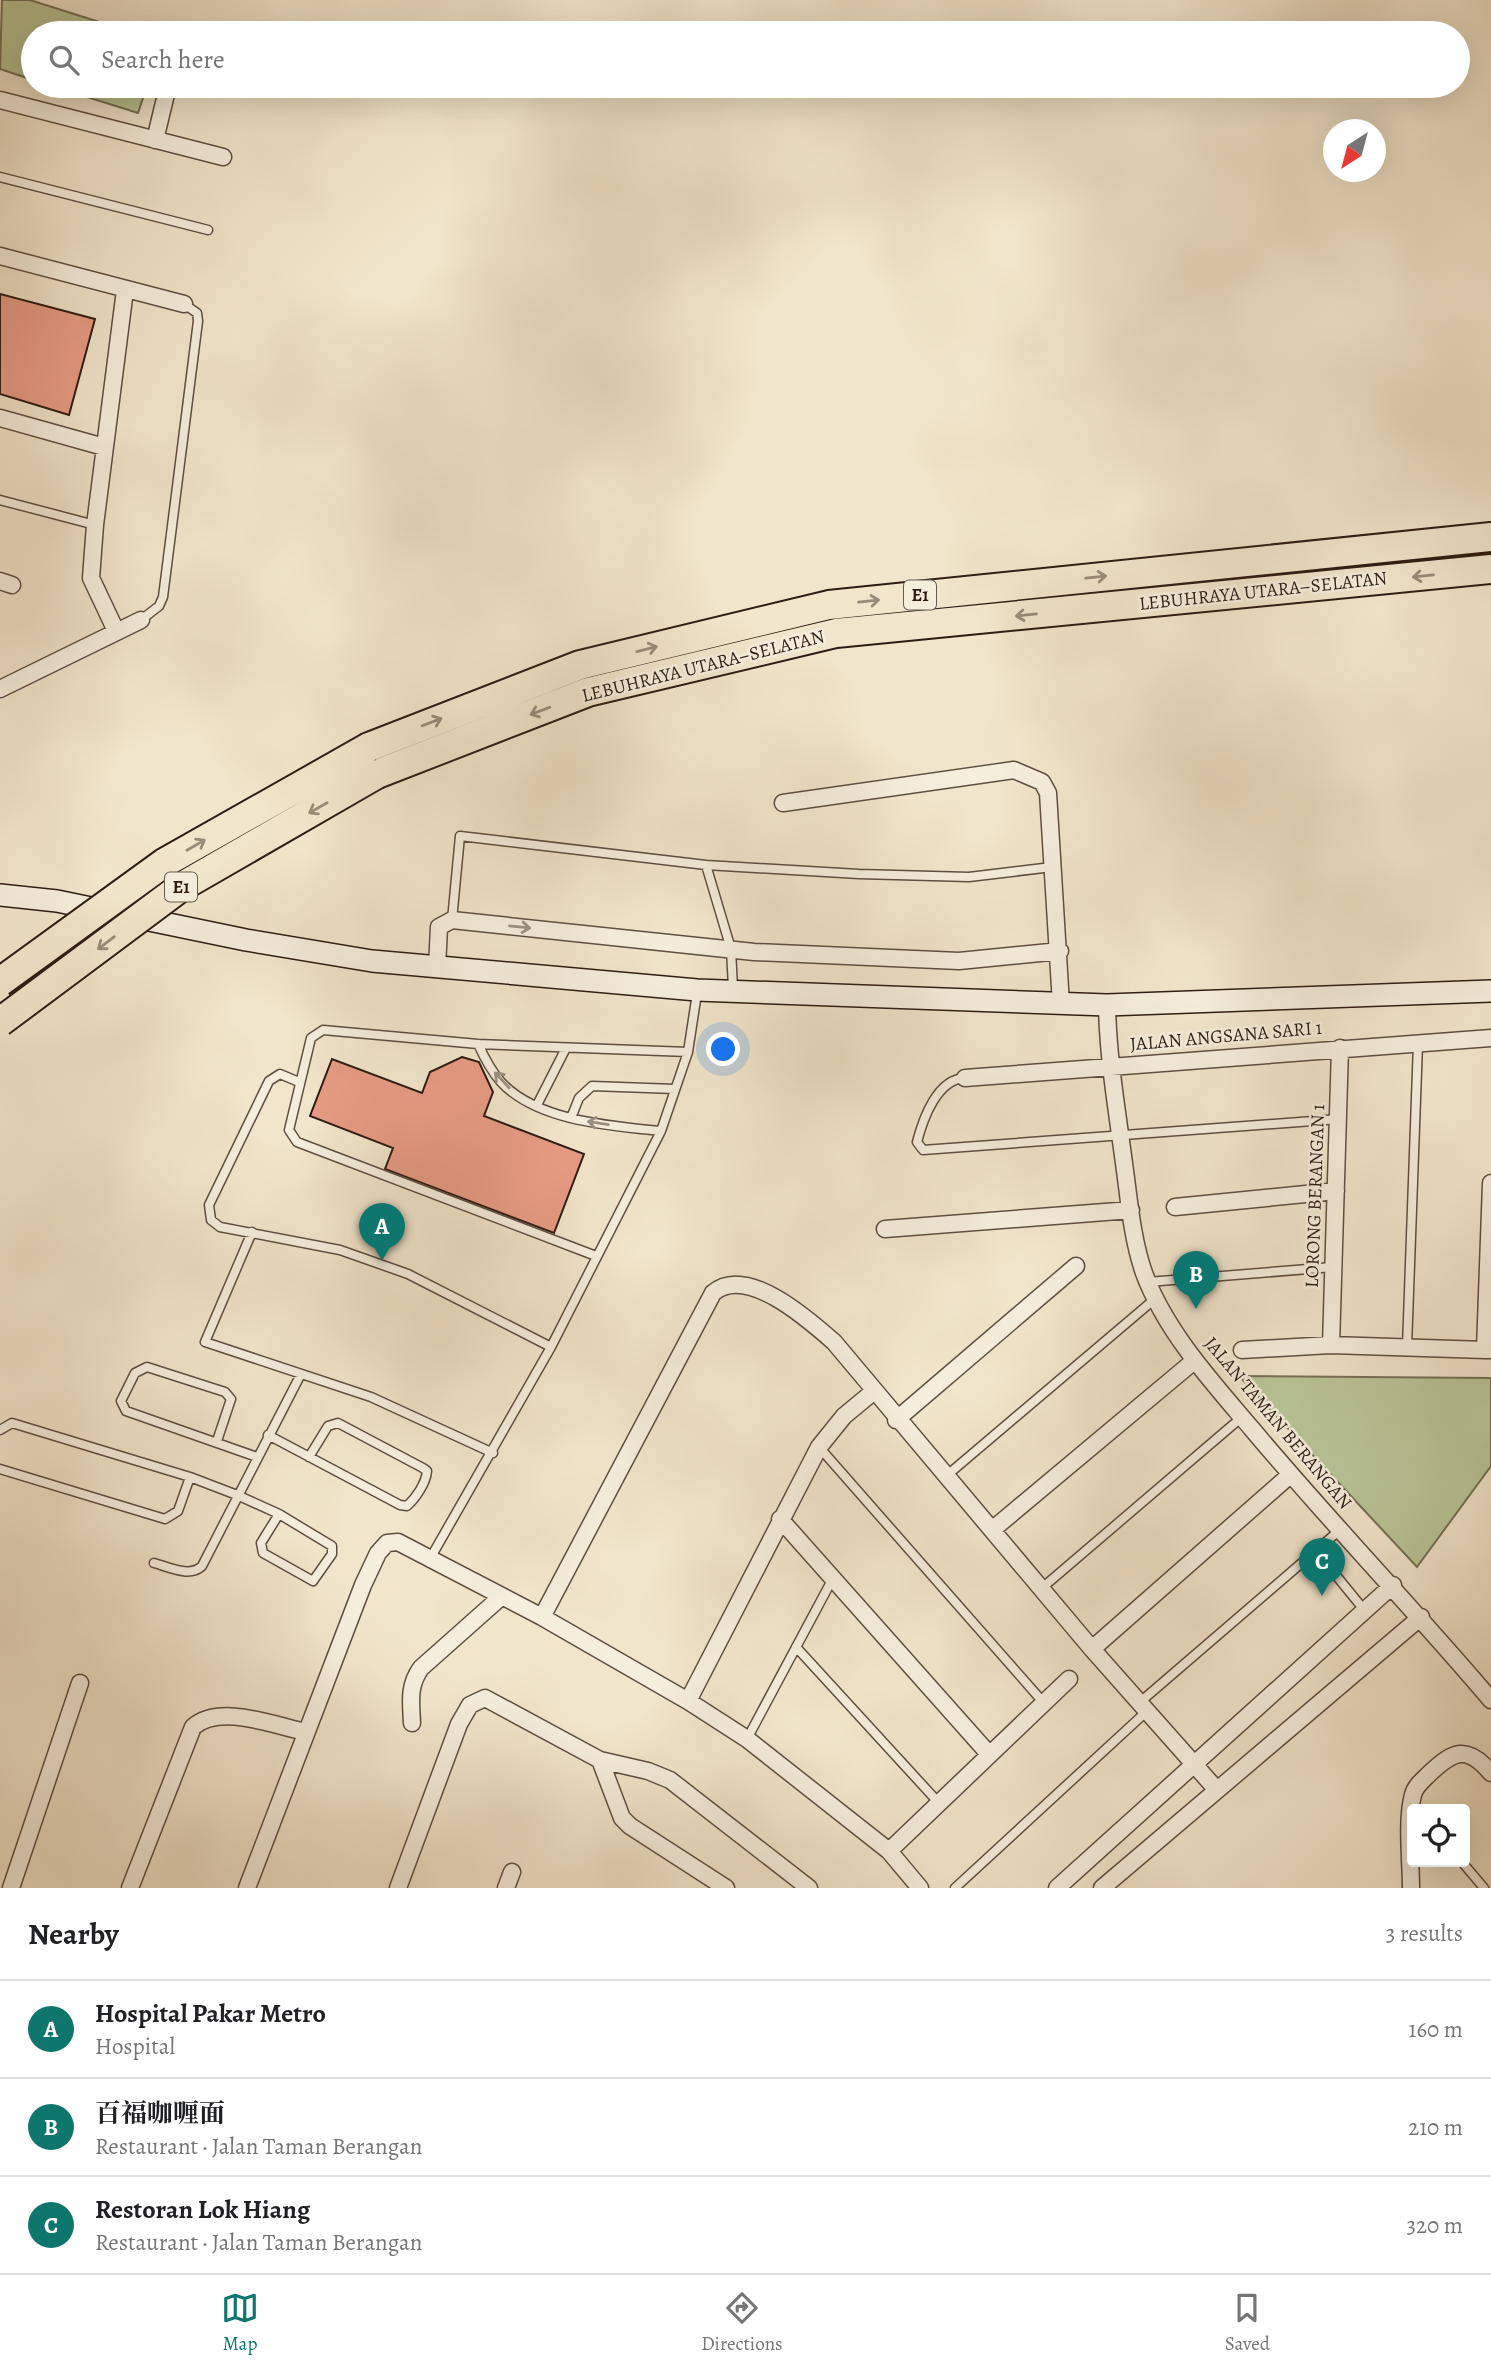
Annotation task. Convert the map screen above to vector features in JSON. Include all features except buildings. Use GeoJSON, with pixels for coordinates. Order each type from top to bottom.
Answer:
{"type":"FeatureCollection","features":[{"type":"Feature","properties":{"kind":"highway","name":"LEBUHRAYA UTARA–SELATAN"},"geometry":{"type":"LineString","coordinates":[[0,982],[164,863],[369,747],[579,665],[829,605],[1491,537]]}},
{"type":"Feature","properties":{"kind":"highway","name":"LEBUHRAYA UTARA–SELATAN"},"geometry":{"type":"LineString","coordinates":[[0,1022],[181,887],[377,775],[588,692],[835,633],[1491,569]]}},
{"type":"Feature","properties":{"kind":"main road"},"geometry":{"type":"LineString","coordinates":[[0,895],[57,901],[306,951],[437,967],[697,990],[1107,1005],[1491,990]]}},
{"type":"Feature","properties":{"kind":"street"},"geometry":{"type":"LineString","coordinates":[[155,140],[165,98]]}},
{"type":"Feature","properties":{"kind":"street"},"geometry":{"type":"LineString","coordinates":[[0,100],[223,157]]}},
{"type":"Feature","properties":{"kind":"street"},"geometry":{"type":"LineString","coordinates":[[0,256],[184,304]]}},
{"type":"Feature","properties":{"kind":"street"},"geometry":{"type":"LineString","coordinates":[[116,631],[91,578],[104,447],[125,290]]}},
{"type":"Feature","properties":{"kind":"street"},"geometry":{"type":"LineString","coordinates":[[0,418],[104,447]]}},
{"type":"Feature","properties":{"kind":"street"},"geometry":{"type":"LineString","coordinates":[[0,689],[141,620]]}},
{"type":"Feature","properties":{"kind":"street"},"geometry":{"type":"LineString","coordinates":[[783,803],[1014,770],[1042,782],[1048,793],[1060,951],[1061,1004]]}},
{"type":"Feature","properties":{"kind":"street"},"geometry":{"type":"LineString","coordinates":[[437,967],[439,927],[452,920],[731,949],[959,961],[1060,951]]}},
{"type":"Feature","properties":{"kind":"street","name":"JALAN TAMAN BERANGAN"},"geometry":{"type":"LineString","coordinates":[[1107,1005],[1109,1067],[1131,1210],[1148,1282],[1156,1298],[1195,1361],[1290,1475],[1393,1585],[1491,1700]]}},
{"type":"Feature","properties":{"kind":"street","name":"JALAN ANGSANA SARI 1"},"geometry":{"type":"LineString","coordinates":[[965,1078],[1491,1038]]}},
{"type":"Feature","properties":{"kind":"street","name":"LORONG BERANGAN 1"},"geometry":{"type":"LineString","coordinates":[[1331,1345],[1340,1048]]}},
{"type":"Feature","properties":{"kind":"street"},"geometry":{"type":"LineString","coordinates":[[1242,1350],[1331,1345],[1488,1350],[1491,1183]]}},
{"type":"Feature","properties":{"kind":"street"},"geometry":{"type":"LineString","coordinates":[[1175,1207],[1336,1191]]}},
{"type":"Feature","properties":{"kind":"street"},"geometry":{"type":"LineString","coordinates":[[885,1229],[1131,1210]]}},
{"type":"Feature","properties":{"kind":"street"},"geometry":{"type":"LineString","coordinates":[[896,1420],[1076,1266]]}},
{"type":"Feature","properties":{"kind":"street"},"geometry":{"type":"LineString","coordinates":[[542,1618],[713,1293],[723,1285],[738,1283],[797,1310],[834,1342],[896,1420],[1216,1789]]}},
{"type":"Feature","properties":{"kind":"street"},"geometry":{"type":"LineString","coordinates":[[992,1530],[1195,1361]]}},
{"type":"Feature","properties":{"kind":"street"},"geometry":{"type":"LineString","coordinates":[[688,1701],[819,1447],[844,1416],[873,1392]]}},
{"type":"Feature","properties":{"kind":"street"},"geometry":{"type":"LineString","coordinates":[[1092,1649],[1290,1475]]}},
{"type":"Feature","properties":{"kind":"street"},"geometry":{"type":"LineString","coordinates":[[780,1519],[988,1753]]}},
{"type":"Feature","properties":{"kind":"street"},"geometry":{"type":"LineString","coordinates":[[247,1888],[378,1553],[387,1544],[398,1542],[542,1618],[688,1701],[747,1739],[889,1851],[920,1888]]}},
{"type":"Feature","properties":{"kind":"street"},"geometry":{"type":"LineString","coordinates":[[1057,1888],[1393,1585]]}},
{"type":"Feature","properties":{"kind":"street"},"geometry":{"type":"LineString","coordinates":[[412,1723],[412,1680],[421,1668],[502,1596]]}},
{"type":"Feature","properties":{"kind":"street"},"geometry":{"type":"LineString","coordinates":[[1102,1888],[1421,1617]]}},
{"type":"Feature","properties":{"kind":"street"},"geometry":{"type":"LineString","coordinates":[[889,1851],[988,1753],[1069,1679]]}},
{"type":"Feature","properties":{"kind":"street"},"geometry":{"type":"LineString","coordinates":[[11,1888],[80,1683]]}},
{"type":"Feature","properties":{"kind":"street"},"geometry":{"type":"LineString","coordinates":[[398,1888],[460,1724],[470,1704],[485,1698],[600,1759],[648,1771],[670,1780],[809,1888]]}},
{"type":"Feature","properties":{"kind":"street"},"geometry":{"type":"LineString","coordinates":[[130,1888],[194,1727],[202,1720],[232,1717],[306,1732]]}},
{"type":"Feature","properties":{"kind":"street"},"geometry":{"type":"LineString","coordinates":[[1415,1804],[1417,1786],[1448,1756],[1460,1753],[1475,1757],[1491,1773]]}},
{"type":"Feature","properties":{"kind":"street"},"geometry":{"type":"LineString","coordinates":[[600,1759],[622,1818],[630,1826],[726,1888]]}},
{"type":"Feature","properties":{"kind":"street"},"geometry":{"type":"LineString","coordinates":[[1411,1888],[1412,1867]]}},
{"type":"Feature","properties":{"kind":"lane"},"geometry":{"type":"LineString","coordinates":[[0,177],[208,230]]}},
{"type":"Feature","properties":{"kind":"lane"},"geometry":{"type":"LineString","coordinates":[[141,620],[159,606],[163,597],[198,321],[197,313],[184,304]]}},
{"type":"Feature","properties":{"kind":"lane"},"geometry":{"type":"LineString","coordinates":[[0,500],[95,525]]}},
{"type":"Feature","properties":{"kind":"lane"},"geometry":{"type":"LineString","coordinates":[[452,920],[460,836],[706,865],[921,877],[969,877],[1052,867]]}},
{"type":"Feature","properties":{"kind":"lane"},"geometry":{"type":"LineString","coordinates":[[706,865],[731,949],[733,991]]}},
{"type":"Feature","properties":{"kind":"lane"},"geometry":{"type":"LineString","coordinates":[[431,1558],[551,1347],[661,1131],[688,1052],[697,990]]}},
{"type":"Feature","properties":{"kind":"lane"},"geometry":{"type":"LineString","coordinates":[[596,1256],[297,1142],[289,1130],[311,1038],[323,1030],[478,1044],[688,1052]]}},
{"type":"Feature","properties":{"kind":"lane"},"geometry":{"type":"LineString","coordinates":[[1407,1347],[1418,1043]]}},
{"type":"Feature","properties":{"kind":"lane"},"geometry":{"type":"LineString","coordinates":[[478,1044],[501,1083],[537,1105],[571,1118],[661,1131]]}},
{"type":"Feature","properties":{"kind":"lane"},"geometry":{"type":"LineString","coordinates":[[537,1105],[566,1048]]}},
{"type":"Feature","properties":{"kind":"lane"},"geometry":{"type":"LineString","coordinates":[[299,1082],[280,1074],[269,1081],[209,1205],[211,1220],[220,1227],[340,1250],[408,1274],[551,1347]]}},
{"type":"Feature","properties":{"kind":"lane"},"geometry":{"type":"LineString","coordinates":[[965,1078],[950,1080],[938,1094],[917,1142],[923,1150],[1339,1119]]}},
{"type":"Feature","properties":{"kind":"lane"},"geometry":{"type":"LineString","coordinates":[[571,1118],[579,1098],[592,1086],[676,1089]]}},
{"type":"Feature","properties":{"kind":"lane"},"geometry":{"type":"LineString","coordinates":[[252,1232],[204,1341],[371,1397],[493,1453]]}},
{"type":"Feature","properties":{"kind":"lane"},"geometry":{"type":"LineString","coordinates":[[1148,1282],[1333,1268]]}},
{"type":"Feature","properties":{"kind":"lane"},"geometry":{"type":"LineString","coordinates":[[946,1477],[1156,1298]]}},
{"type":"Feature","properties":{"kind":"lane"},"geometry":{"type":"LineString","coordinates":[[217,1441],[230,1408],[231,1399],[226,1392],[147,1367],[135,1373],[121,1401],[121,1408],[257,1457]]}},
{"type":"Feature","properties":{"kind":"lane"},"geometry":{"type":"LineString","coordinates":[[154,1563],[188,1572],[197,1571],[301,1374]]}},
{"type":"Feature","properties":{"kind":"lane"},"geometry":{"type":"LineString","coordinates":[[1042,1588],[1242,1417]]}},
{"type":"Feature","properties":{"kind":"lane"},"geometry":{"type":"LineString","coordinates":[[0,1430],[12,1423],[190,1477],[279,1514],[332,1546],[332,1554],[313,1581],[262,1553],[261,1543],[279,1514]]}},
{"type":"Feature","properties":{"kind":"lane"},"geometry":{"type":"LineString","coordinates":[[268,1435],[309,1457],[400,1505],[407,1506],[412,1502],[426,1478],[427,1471],[423,1468],[338,1423],[328,1426],[309,1457]]}},
{"type":"Feature","properties":{"kind":"lane"},"geometry":{"type":"LineString","coordinates":[[819,1447],[1043,1702]]}},
{"type":"Feature","properties":{"kind":"lane"},"geometry":{"type":"LineString","coordinates":[[0,1469],[164,1519],[178,1511],[190,1477]]}},
{"type":"Feature","properties":{"kind":"lane"},"geometry":{"type":"LineString","coordinates":[[955,1888],[1143,1707],[1341,1529]]}},
{"type":"Feature","properties":{"kind":"lane"},"geometry":{"type":"LineString","coordinates":[[1317,1552],[1365,1611]]}},
{"type":"Feature","properties":{"kind":"lane"},"geometry":{"type":"LineString","coordinates":[[747,1739],[832,1580]]}},
{"type":"Feature","properties":{"kind":"lane"},"geometry":{"type":"LineString","coordinates":[[796,1647],[938,1802]]}},
{"type":"Feature","properties":{"kind":"lane"},"geometry":{"type":"LineString","coordinates":[[1466,1867],[1483,1888]]}},
{"type":"Feature","properties":{"kind":"green space"},"geometry":{"type":"Polygon","coordinates":[[[2,0],[30,0],[96,21],[21,21],[21,76],[0,69],[2,0]]]}},
{"type":"Feature","properties":{"kind":"green space"},"geometry":{"type":"Polygon","coordinates":[[[90,98],[143,98],[138,113],[90,98]]]}},
{"type":"Feature","properties":{"kind":"green space"},"geometry":{"type":"Polygon","coordinates":[[[1239,1376],[1491,1378],[1491,1466],[1417,1567],[1239,1376]]]}},
{"type":"Feature","properties":{"kind":"place","name":"Hospital Pakar Metro"},"geometry":{"type":"Point","coordinates":[382,1261]}},
{"type":"Feature","properties":{"kind":"place","name":"百福咖喱面"},"geometry":{"type":"Point","coordinates":[1196,1309]}},
{"type":"Feature","properties":{"kind":"place","name":"Restoran Lok Hiang"},"geometry":{"type":"Point","coordinates":[1322,1596]}}]}
